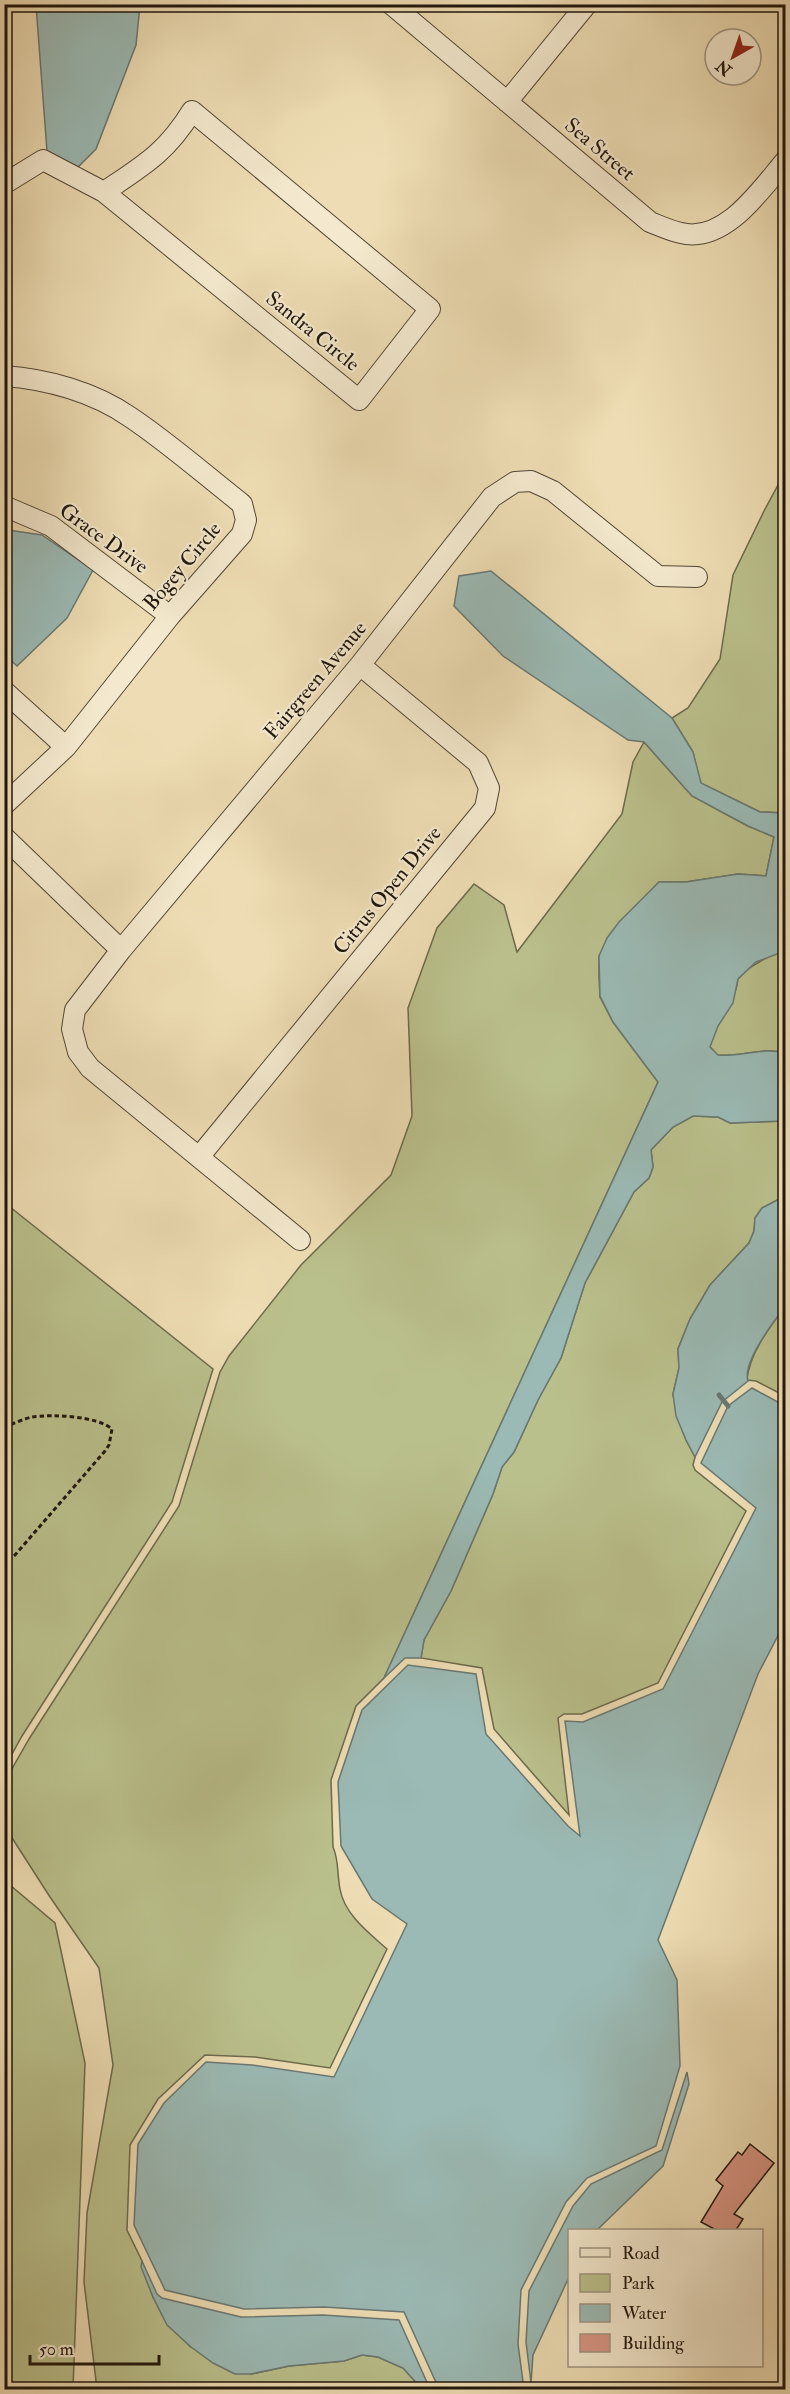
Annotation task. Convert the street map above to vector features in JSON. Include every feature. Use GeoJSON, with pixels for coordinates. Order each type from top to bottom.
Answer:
{"type":"FeatureCollection","features":[{"type":"Feature","properties":{"kind":"street","name":"Sea Street"},"geometry":{"type":"LineString","coordinates":[[391,4],[650,222],[683,234],[706,232],[737,216],[786,160]]}},
{"type":"Feature","properties":{"kind":"street"},"geometry":{"type":"LineString","coordinates":[[507,102],[587,4]]}},
{"type":"Feature","properties":{"kind":"street","name":"Sandra Circle"},"geometry":{"type":"LineString","coordinates":[[192,111],[430,309],[359,400],[104,192],[155,157],[177,134],[192,111]]}},
{"type":"Feature","properties":{"kind":"street"},"geometry":{"type":"LineString","coordinates":[[4,184],[44,160],[104,192]]}},
{"type":"Feature","properties":{"kind":"street","name":"Bogey Circle"},"geometry":{"type":"LineString","coordinates":[[4,376],[33,378],[87,395],[129,416],[242,504],[246,520],[242,534],[170,616],[66,747],[4,805]]}},
{"type":"Feature","properties":{"kind":"street","name":"Fairgreen Avenue"},"geometry":{"type":"LineString","coordinates":[[121,950],[360,666],[492,498],[515,482],[531,482],[553,491],[658,576],[697,578]]}},
{"type":"Feature","properties":{"kind":"street","name":"Grace Drive"},"geometry":{"type":"LineString","coordinates":[[4,506],[51,526],[170,616]]}},
{"type":"Feature","properties":{"kind":"street","name":"Citrus Open Drive"},"geometry":{"type":"LineString","coordinates":[[199,1157],[485,808],[489,788],[478,763],[360,666]]}},
{"type":"Feature","properties":{"kind":"street"},"geometry":{"type":"LineString","coordinates":[[4,691],[66,747]]}},
{"type":"Feature","properties":{"kind":"street"},"geometry":{"type":"LineString","coordinates":[[4,837],[121,950],[75,1010],[72,1029],[78,1052],[90,1068],[300,1240]]}},
{"type":"Feature","properties":{"kind":"path"},"geometry":{"type":"LineString","coordinates":[[4,1427],[34,1417],[66,1417],[99,1420],[112,1429],[109,1445],[105,1451],[15,1555],[4,1564]]}},
{"type":"Feature","properties":{"kind":"path"},"geometry":{"type":"LineString","coordinates":[[4,2012],[7,2019],[4,2048]]}},
{"type":"Feature","properties":{"kind":"green space"},"geometry":{"type":"Polygon","coordinates":[[[785,472],[785,813],[760,812],[700,783],[693,752],[672,718],[688,708],[720,659],[733,575],[785,472]]]}},
{"type":"Feature","properties":{"kind":"green space"},"geometry":{"type":"Polygon","coordinates":[[[644,742],[692,796],[774,837],[766,876],[738,874],[686,882],[659,882],[599,956],[600,997],[613,1022],[658,1082],[384,1678],[356,1706],[331,1780],[333,1847],[342,1898],[358,1922],[387,1949],[330,2068],[255,2057],[205,2055],[158,2099],[130,2145],[127,2230],[142,2261],[153,2297],[167,2324],[191,2347],[251,2374],[289,2366],[344,2361],[362,2355],[378,2357],[403,2368],[422,2389],[97,2389],[84,2282],[87,2213],[113,2065],[99,1968],[5,1827],[9,1774],[29,1739],[179,1506],[220,1372],[229,1356],[301,1265],[391,1175],[412,1116],[408,1008],[437,928],[474,884],[504,905],[517,952],[622,814],[633,762],[644,742]]]}},
{"type":"Feature","properties":{"kind":"green space"},"geometry":{"type":"Polygon","coordinates":[[[785,951],[785,1053],[768,1051],[717,1055],[710,1047],[711,1040],[736,989],[738,979],[746,970],[771,955],[785,951]]]}},
{"type":"Feature","properties":{"kind":"green space"},"geometry":{"type":"Polygon","coordinates":[[[693,1116],[718,1117],[730,1123],[785,1121],[785,1196],[762,1208],[755,1218],[754,1231],[749,1243],[710,1285],[690,1319],[678,1349],[679,1368],[673,1394],[677,1416],[695,1457],[693,1465],[695,1470],[746,1511],[658,1683],[582,1714],[564,1714],[558,1718],[569,1815],[494,1729],[482,1668],[421,1658],[424,1640],[451,1591],[493,1494],[502,1467],[514,1452],[561,1358],[585,1283],[634,1192],[649,1178],[653,1167],[651,1150],[673,1127],[693,1116]]]}},
{"type":"Feature","properties":{"kind":"green space"},"geometry":{"type":"Polygon","coordinates":[[[5,1203],[213,1369],[172,1502],[22,1736],[5,1767],[5,1203]]]}},
{"type":"Feature","properties":{"kind":"green space"},"geometry":{"type":"Polygon","coordinates":[[[785,1307],[785,1396],[756,1381],[747,1380],[756,1351],[766,1332],[785,1307]]]}},
{"type":"Feature","properties":{"kind":"green space"},"geometry":{"type":"Polygon","coordinates":[[[4,1880],[55,1923],[85,2063],[73,2389],[5,2389],[4,1880]]]}},
{"type":"Feature","properties":{"kind":"water"},"geometry":{"type":"Polygon","coordinates":[[[36,5],[140,5],[136,45],[96,149],[78,167],[47,151],[36,5]]]}},
{"type":"Feature","properties":{"kind":"water"},"geometry":{"type":"Polygon","coordinates":[[[8,530],[42,535],[93,570],[67,618],[17,666],[5,655],[4,532],[8,530]]]}},
{"type":"Feature","properties":{"kind":"water"},"geometry":{"type":"Polygon","coordinates":[[[491,571],[672,718],[693,752],[701,783],[760,812],[785,813],[785,951],[756,962],[738,979],[733,1003],[718,1026],[710,1047],[718,1055],[768,1051],[785,1053],[785,1121],[730,1123],[718,1117],[693,1116],[673,1127],[651,1150],[653,1167],[649,1178],[634,1192],[585,1283],[561,1358],[514,1452],[502,1467],[493,1494],[451,1591],[424,1640],[421,1658],[405,1658],[384,1678],[658,1082],[613,1022],[600,996],[599,956],[607,938],[619,922],[659,882],[686,882],[738,874],[766,876],[774,837],[692,796],[644,742],[628,740],[503,656],[454,606],[459,576],[491,571]]]}},
{"type":"Feature","properties":{"kind":"water"},"geometry":{"type":"Polygon","coordinates":[[[785,1196],[785,1307],[766,1332],[754,1354],[747,1373],[748,1381],[722,1402],[695,1457],[676,1416],[673,1394],[679,1368],[678,1349],[690,1319],[710,1285],[749,1243],[754,1231],[755,1218],[762,1208],[785,1196]]]}},
{"type":"Feature","properties":{"kind":"water"},"geometry":{"type":"Polygon","coordinates":[[[752,1388],[785,1406],[785,1622],[758,1674],[658,1940],[677,1980],[680,2066],[656,2146],[587,2178],[566,2202],[521,2290],[518,2344],[524,2389],[439,2389],[404,2312],[324,2307],[244,2309],[165,2290],[134,2225],[138,2144],[164,2103],[206,2062],[252,2065],[334,2077],[407,1924],[372,1899],[341,1846],[338,1782],[362,1710],[408,1665],[476,1674],[486,1734],[568,1826],[580,1836],[565,1721],[583,1722],[663,1689],[756,1508],[701,1463],[728,1406],[752,1388]]]}},
{"type":"Feature","properties":{"kind":"water"},"geometry":{"type":"Polygon","coordinates":[[[687,2072],[689,2084],[663,2166],[598,2229],[568,2229],[568,2279],[533,2355],[531,2383],[526,2342],[529,2291],[573,2206],[591,2184],[662,2150],[687,2072]]]}},
{"type":"Feature","properties":{"kind":"water"},"geometry":{"type":"Polygon","coordinates":[[[142,2261],[157,2294],[162,2298],[241,2317],[323,2315],[399,2320],[430,2389],[422,2389],[403,2368],[378,2357],[362,2355],[344,2361],[289,2366],[251,2374],[235,2374],[213,2363],[167,2325],[141,2267],[142,2261]]]}},
{"type":"Feature","properties":{"kind":"building"},"geometry":{"type":"Polygon","coordinates":[[[750,2144],[774,2163],[734,2214],[743,2219],[737,2229],[714,2229],[701,2222],[723,2186],[716,2180],[738,2152],[742,2155],[750,2144]]]}},
{"type":"Feature","properties":{"kind":"waterway"},"geometry":{"type":"LineString","coordinates":[[719,1395],[728,1406]]}}]}
